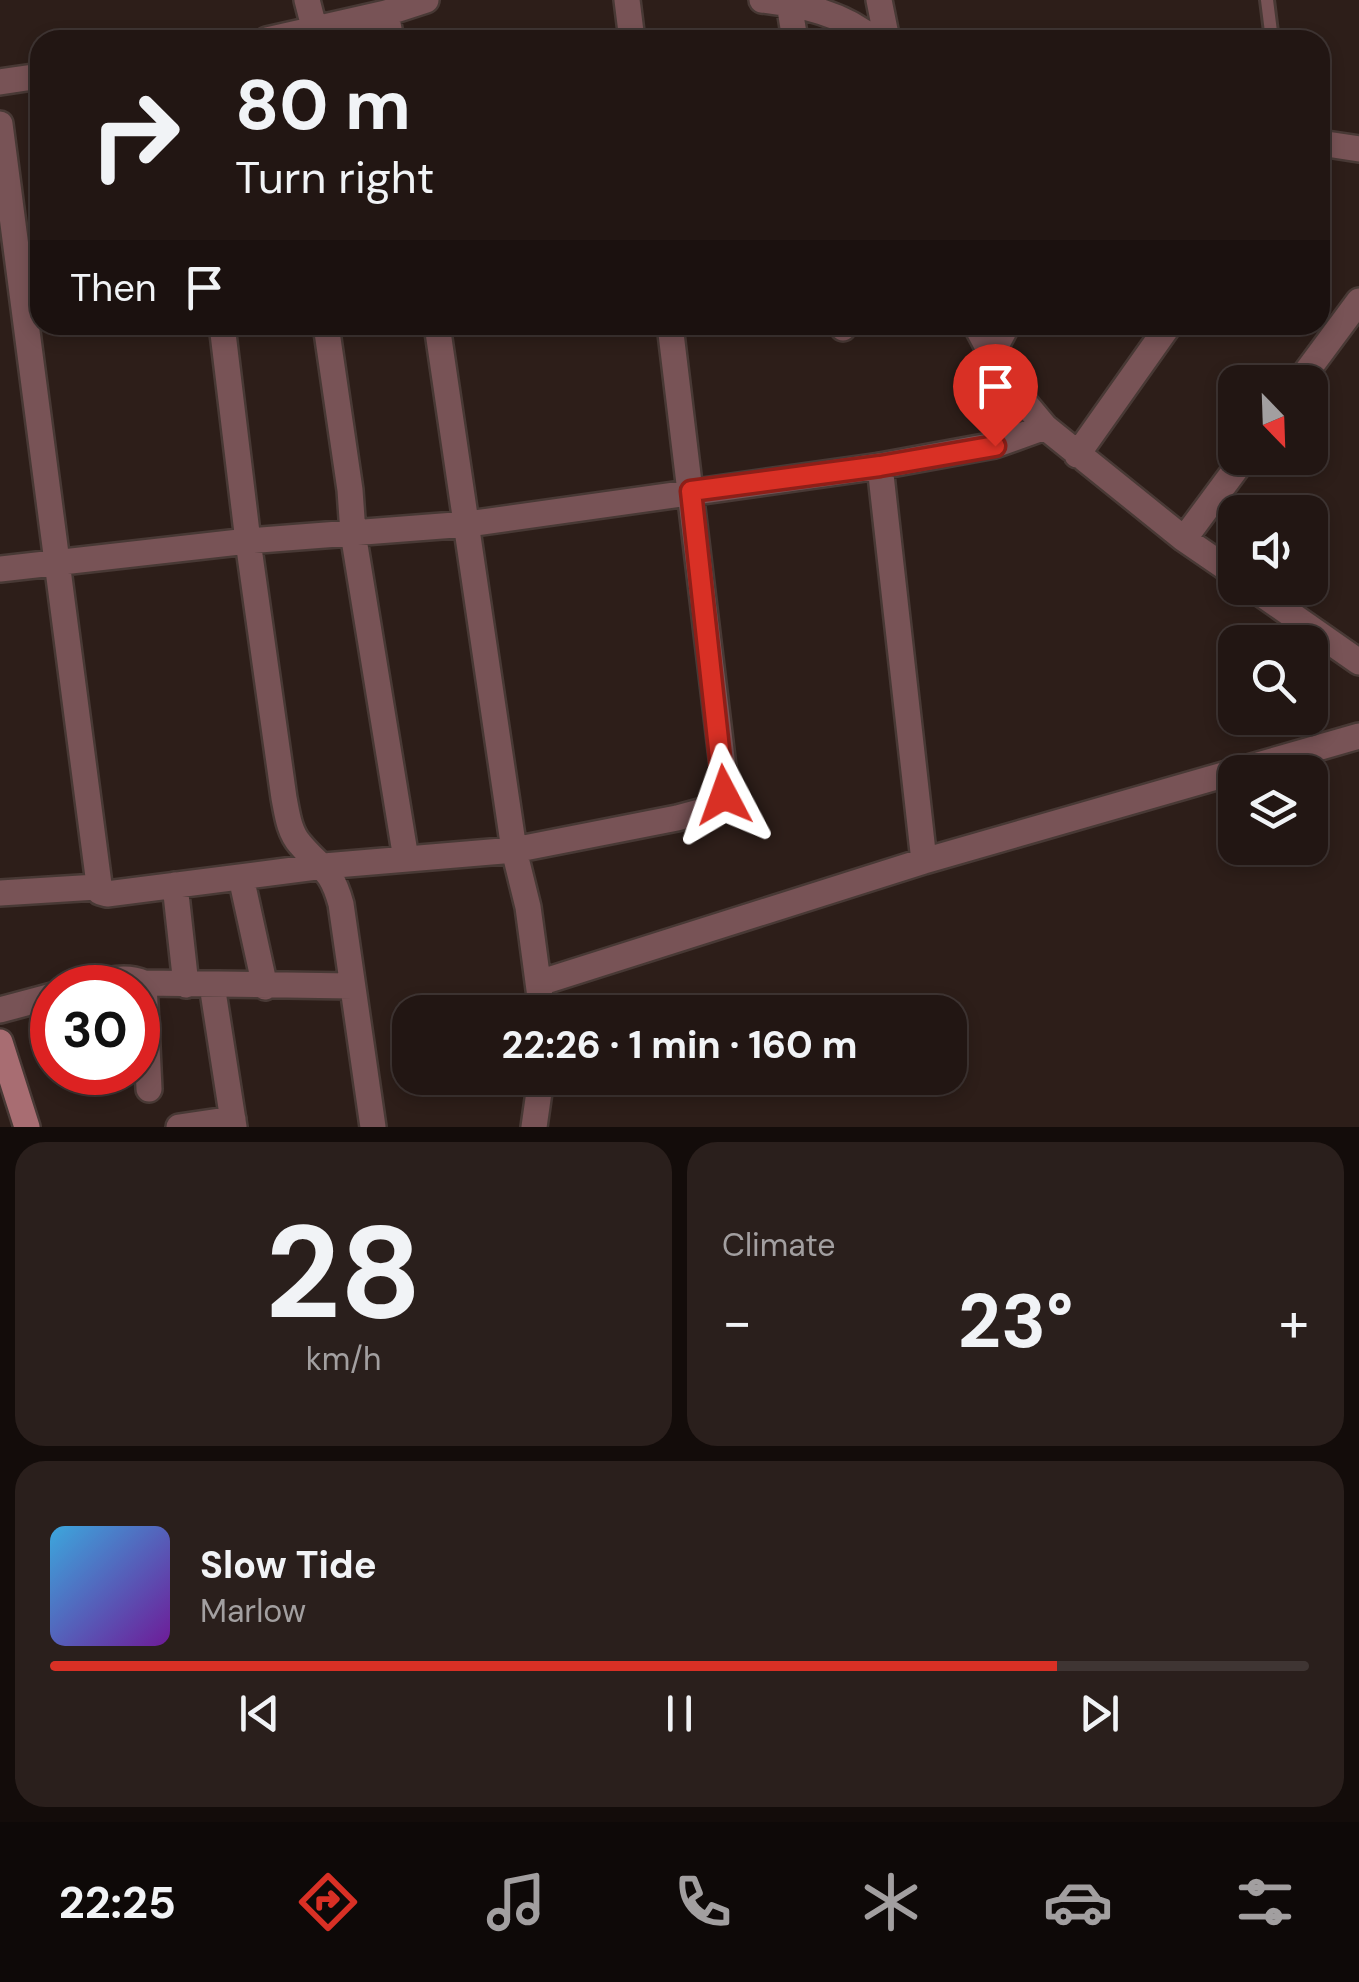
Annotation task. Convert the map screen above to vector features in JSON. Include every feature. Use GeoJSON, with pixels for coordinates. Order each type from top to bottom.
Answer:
{"type":"FeatureCollection","features":[{"type":"Feature","properties":{"kind":"street"},"geometry":{"type":"LineString","coordinates":[[307,0],[315,30]]}},
{"type":"Feature","properties":{"kind":"street"},"geometry":{"type":"LineString","coordinates":[[319,30],[426,0]]}},
{"type":"Feature","properties":{"kind":"street"},"geometry":{"type":"LineString","coordinates":[[627,0],[631,30]]}},
{"type":"Feature","properties":{"kind":"street"},"geometry":{"type":"LineString","coordinates":[[762,0],[789,4],[847,22],[859,30]]}},
{"type":"Feature","properties":{"kind":"street"},"geometry":{"type":"LineString","coordinates":[[880,0],[885,30]]}},
{"type":"Feature","properties":{"kind":"street"},"geometry":{"type":"LineString","coordinates":[[789,4],[793,30]]}},
{"type":"Feature","properties":{"kind":"street"},"geometry":{"type":"LineString","coordinates":[[386,13],[389,30]]}},
{"type":"Feature","properties":{"kind":"street"},"geometry":{"type":"LineString","coordinates":[[0,82],[30,78]]}},
{"type":"Feature","properties":{"kind":"street"},"geometry":{"type":"LineString","coordinates":[[0,124],[97,887]]}},
{"type":"Feature","properties":{"kind":"street"},"geometry":{"type":"LineString","coordinates":[[1330,144],[1359,148]]}},
{"type":"Feature","properties":{"kind":"street"},"geometry":{"type":"LineString","coordinates":[[1312,365],[1359,301]]}},
{"type":"Feature","properties":{"kind":"street"},"geometry":{"type":"LineString","coordinates":[[223,335],[278,766],[290,826],[298,842],[334,880],[341,904],[374,1127]]}},
{"type":"Feature","properties":{"kind":"street"},"geometry":{"type":"LineString","coordinates":[[327,335],[353,533],[406,859]]}},
{"type":"Feature","properties":{"kind":"street"},"geometry":{"type":"LineString","coordinates":[[438,335],[514,850],[528,906],[540,995]]}},
{"type":"Feature","properties":{"kind":"street"},"geometry":{"type":"LineString","coordinates":[[0,893],[97,887],[107,894],[324,866],[514,850],[714,808],[724,795],[671,335]]}},
{"type":"Feature","properties":{"kind":"street"},"geometry":{"type":"LineString","coordinates":[[981,335],[1022,404],[1046,428],[1218,562]]}},
{"type":"Feature","properties":{"kind":"street"},"geometry":{"type":"LineString","coordinates":[[991,355],[1002,335]]}},
{"type":"Feature","properties":{"kind":"street"},"geometry":{"type":"LineString","coordinates":[[1077,455],[1163,335]]}},
{"type":"Feature","properties":{"kind":"street"},"geometry":{"type":"LineString","coordinates":[[0,569],[248,541],[468,524],[880,466],[995,446],[1046,428]]}},
{"type":"Feature","properties":{"kind":"street"},"geometry":{"type":"LineString","coordinates":[[880,466],[924,861]]}},
{"type":"Feature","properties":{"kind":"street"},"geometry":{"type":"LineString","coordinates":[[1184,538],[1231,475]]}},
{"type":"Feature","properties":{"kind":"street"},"geometry":{"type":"LineString","coordinates":[[1278,605],[1359,662]]}},
{"type":"Feature","properties":{"kind":"street"},"geometry":{"type":"LineString","coordinates":[[539,983],[924,861],[1359,736]]}},
{"type":"Feature","properties":{"kind":"street"},"geometry":{"type":"LineString","coordinates":[[241,877],[265,987]]}},
{"type":"Feature","properties":{"kind":"street"},"geometry":{"type":"LineString","coordinates":[[175,885],[186,984]]}},
{"type":"Feature","properties":{"kind":"street"},"geometry":{"type":"LineString","coordinates":[[160,983],[352,986]]}},
{"type":"Feature","properties":{"kind":"street"},"geometry":{"type":"LineString","coordinates":[[180,1127],[234,1123],[212,985]]}},
{"type":"Feature","properties":{"kind":"street"},"geometry":{"type":"LineString","coordinates":[[0,1010],[30,1002]]}},
{"type":"Feature","properties":{"kind":"street"},"geometry":{"type":"LineString","coordinates":[[0,1042],[27,1127]]}},
{"type":"Feature","properties":{"kind":"street"},"geometry":{"type":"LineString","coordinates":[[534,1127],[539,1095]]}},
{"type":"Feature","properties":{"kind":"lane"},"geometry":{"type":"LineString","coordinates":[[1267,0],[1271,30]]}},
{"type":"Feature","properties":{"kind":"route"},"geometry":{"type":"LineString","coordinates":[[724,795],[691,491],[995,446]]}}]}
